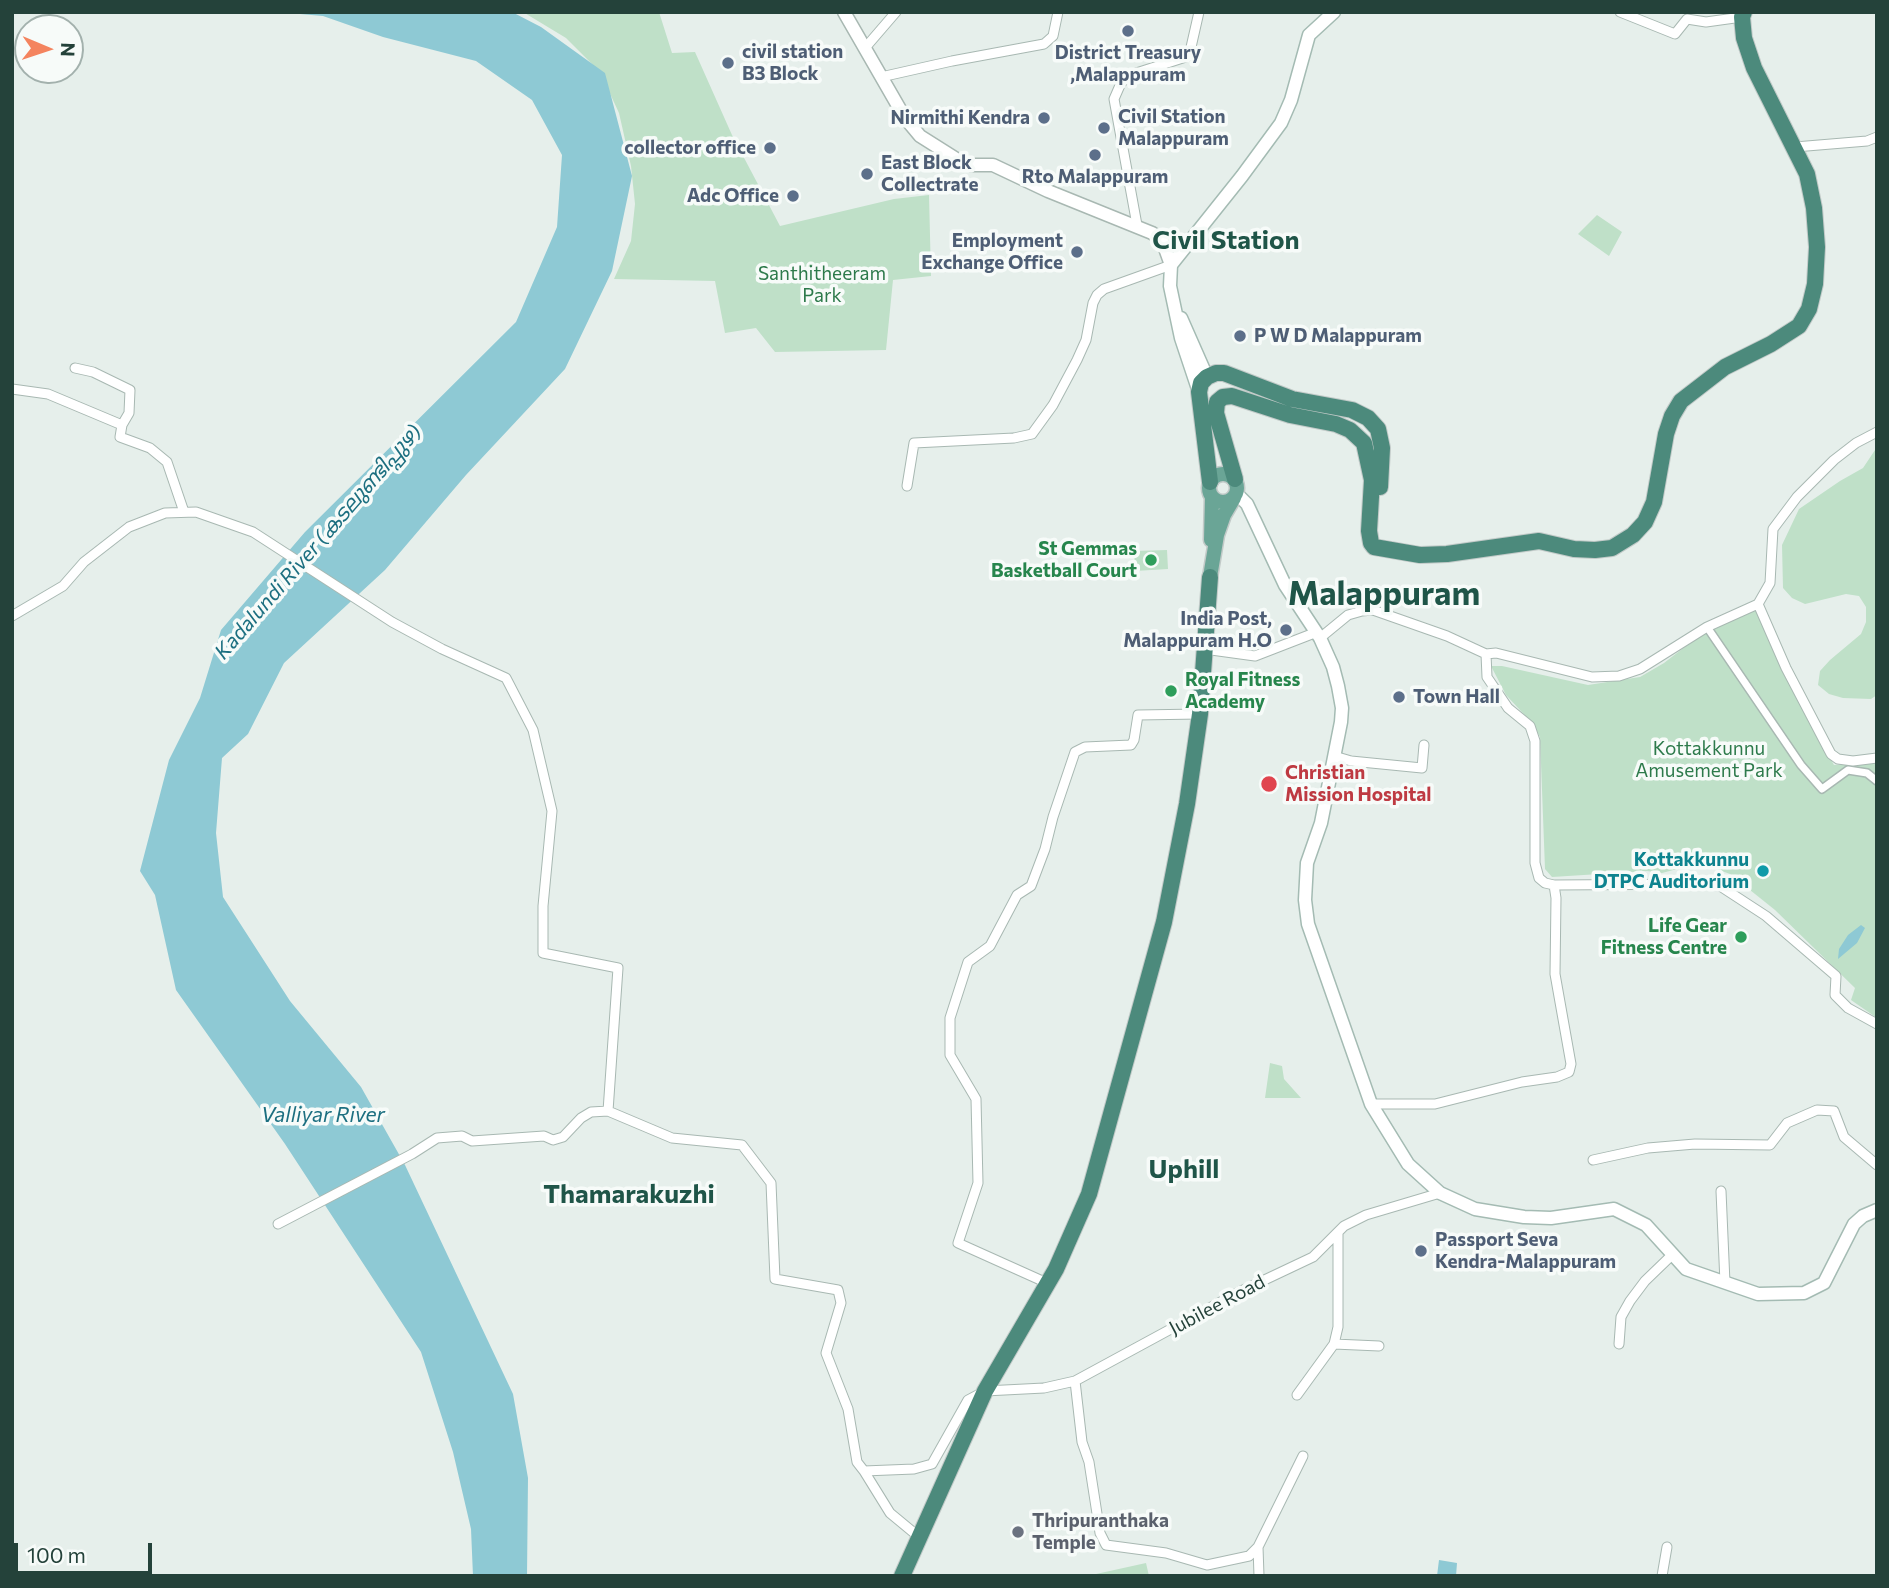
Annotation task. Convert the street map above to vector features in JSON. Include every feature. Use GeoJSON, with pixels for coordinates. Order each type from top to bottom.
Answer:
{"type":"FeatureCollection","features":[{"type":"Feature","properties":{"kind":"highway"},"geometry":{"type":"LineString","coordinates":[[1235,490],[1216,413],[1217,402],[1223,397],[1232,396],[1290,415],[1336,424],[1350,430],[1364,443],[1369,456],[1372,480],[1369,518],[1371,543],[1374,547],[1420,555],[1447,555],[1539,541],[1574,549],[1595,550],[1612,548],[1633,535],[1644,522],[1654,502],[1666,434],[1681,401],[1725,367],[1771,344],[1799,326],[1809,309],[1815,284],[1817,247],[1814,208],[1807,174],[1754,68],[1744,38],[1743,15]]}},
{"type":"Feature","properties":{"kind":"highway"},"geometry":{"type":"LineString","coordinates":[[1211,490],[1203,384],[1216,373],[1224,373],[1292,399],[1352,410],[1368,418],[1378,429],[1382,448],[1375,525],[1377,540],[1388,550]]}},
{"type":"Feature","properties":{"kind":"highway"},"geometry":{"type":"LineString","coordinates":[[902,1576],[985,1391],[1056,1269],[1089,1194],[1164,922],[1187,804],[1200,714],[1210,577]]}},
{"type":"Feature","properties":{"kind":"main road"},"geometry":{"type":"LineString","coordinates":[[844,12],[905,118],[920,136],[958,160],[971,165],[993,165],[1048,191],[1137,225],[1162,240],[1171,265],[1170,286],[1181,338],[1203,384]]}},
{"type":"Feature","properties":{"kind":"main road"},"geometry":{"type":"LineString","coordinates":[[1171,265],[1242,177],[1281,123],[1291,100],[1309,34],[1334,12]]}},
{"type":"Feature","properties":{"kind":"main road"},"geometry":{"type":"LineString","coordinates":[[1210,577],[1211,490],[1221,474],[1231,475],[1235,490],[1247,504],[1284,585],[1318,635],[1333,667],[1342,708],[1321,823],[1307,863],[1305,900],[1308,924],[1371,1104],[1408,1164],[1440,1193],[1475,1209],[1524,1217],[1551,1218],[1614,1209],[1646,1225],[1686,1269],[1758,1294],[1804,1293],[1824,1283],[1854,1224],[1863,1216],[1877,1210]]}},
{"type":"Feature","properties":{"kind":"main road"},"geometry":{"type":"LineString","coordinates":[[1211,490],[1223,503],[1235,490]]}},
{"type":"Feature","properties":{"kind":"main road"},"geometry":{"type":"LineString","coordinates":[[1210,577],[1217,535],[1235,490]]}},
{"type":"Feature","properties":{"kind":"street"},"geometry":{"type":"LineString","coordinates":[[865,48],[895,12]]}},
{"type":"Feature","properties":{"kind":"street"},"geometry":{"type":"LineString","coordinates":[[881,78],[1044,44],[1052,36],[1058,12]]}},
{"type":"Feature","properties":{"kind":"street"},"geometry":{"type":"LineString","coordinates":[[1137,225],[1114,99],[1121,83],[1130,75],[1189,56],[1199,12]]}},
{"type":"Feature","properties":{"kind":"street"},"geometry":{"type":"LineString","coordinates":[[1620,12],[1675,34],[1687,19],[1706,22],[1743,15]]}},
{"type":"Feature","properties":{"kind":"street"},"geometry":{"type":"LineString","coordinates":[[1795,147],[1867,141],[1877,137]]}},
{"type":"Feature","properties":{"kind":"street"},"geometry":{"type":"LineString","coordinates":[[906,486],[914,443],[1032,435],[1053,405],[1077,360],[1086,340],[1097,295],[1104,289],[1171,265]]}},
{"type":"Feature","properties":{"kind":"street"},"geometry":{"type":"LineString","coordinates":[[75,368],[93,372],[130,390],[129,414],[122,425],[120,437],[150,448],[167,462],[184,512]]}},
{"type":"Feature","properties":{"kind":"street"},"geometry":{"type":"LineString","coordinates":[[12,389],[48,394],[122,425]]}},
{"type":"Feature","properties":{"kind":"street"},"geometry":{"type":"LineString","coordinates":[[1204,649],[1255,656],[1318,635],[1348,615],[1373,610],[1447,636],[1486,654],[1496,653],[1592,677],[1619,676],[1640,669],[1707,627],[1758,604],[1770,583],[1773,529],[1797,497],[1834,460],[1856,443],[1877,432]]}},
{"type":"Feature","properties":{"kind":"street"},"geometry":{"type":"LineString","coordinates":[[12,616],[63,586],[84,562],[129,527],[166,513],[196,512],[253,532],[392,622],[442,649],[506,678],[533,730],[552,810],[543,906],[543,953],[618,968],[608,1111]]}},
{"type":"Feature","properties":{"kind":"street"},"geometry":{"type":"LineString","coordinates":[[1758,604],[1786,668],[1831,754],[1838,759],[1853,761],[1877,758]]}},
{"type":"Feature","properties":{"kind":"street"},"geometry":{"type":"LineString","coordinates":[[1707,627],[1801,765],[1822,789],[1848,770],[1867,772],[1877,781]]}},
{"type":"Feature","properties":{"kind":"street"},"geometry":{"type":"LineString","coordinates":[[1486,654],[1487,677],[1508,708],[1530,726],[1535,740],[1535,863],[1539,878],[1554,885],[1720,886],[1766,916],[1836,976],[1835,995],[1848,1008],[1877,1024]]}},
{"type":"Feature","properties":{"kind":"street"},"geometry":{"type":"LineString","coordinates":[[1047,1283],[958,1243],[978,1182],[976,1100],[950,1055],[950,1018],[968,962],[990,946],[1017,895],[1031,886],[1075,752],[1085,747],[1131,745],[1138,715],[1200,714]]}},
{"type":"Feature","properties":{"kind":"street"},"geometry":{"type":"LineString","coordinates":[[1334,756],[1351,761],[1422,768],[1424,745]]}},
{"type":"Feature","properties":{"kind":"street"},"geometry":{"type":"LineString","coordinates":[[1371,1104],[1435,1104],[1569,1072],[1571,1064],[1555,974],[1554,885]]}},
{"type":"Feature","properties":{"kind":"street"},"geometry":{"type":"LineString","coordinates":[[1593,1160],[1648,1148],[1695,1144],[1770,1145],[1787,1123],[1817,1110],[1834,1111],[1844,1137],[1877,1165]]}},
{"type":"Feature","properties":{"kind":"street"},"geometry":{"type":"LineString","coordinates":[[278,1224],[412,1154],[437,1138],[462,1136],[472,1141],[544,1136],[553,1140],[564,1137],[581,1118],[591,1112],[608,1111],[672,1138],[742,1145],[771,1183],[775,1279],[838,1290],[841,1303],[826,1353],[848,1409],[857,1462],[890,1513],[919,1537]]}},
{"type":"Feature","properties":{"kind":"street"},"geometry":{"type":"LineString","coordinates":[[1721,1191],[1725,1283]]}},
{"type":"Feature","properties":{"kind":"street","name":"Jubilee Road"},"geometry":{"type":"LineString","coordinates":[[985,1391],[1044,1388],[1075,1381],[1239,1292],[1313,1257],[1344,1226],[1366,1214],[1440,1193]]}},
{"type":"Feature","properties":{"kind":"street"},"geometry":{"type":"LineString","coordinates":[[1297,1395],[1334,1344],[1338,1327],[1338,1233]]}},
{"type":"Feature","properties":{"kind":"street"},"geometry":{"type":"LineString","coordinates":[[1619,1344],[1621,1317],[1630,1301],[1645,1281],[1673,1254]]}},
{"type":"Feature","properties":{"kind":"street"},"geometry":{"type":"LineString","coordinates":[[1334,1344],[1379,1346]]}},
{"type":"Feature","properties":{"kind":"street"},"geometry":{"type":"LineString","coordinates":[[1075,1381],[1082,1443],[1089,1462],[1100,1532],[1107,1545],[1166,1553],[1207,1565],[1249,1556],[1258,1547],[1303,1456]]}},
{"type":"Feature","properties":{"kind":"street"},"geometry":{"type":"LineString","coordinates":[[864,1471],[914,1469],[932,1464],[968,1400],[985,1391]]}},
{"type":"Feature","properties":{"kind":"street"},"geometry":{"type":"LineString","coordinates":[[1258,1547],[1259,1576]]}},
{"type":"Feature","properties":{"kind":"street"},"geometry":{"type":"LineString","coordinates":[[1662,1576],[1667,1547]]}},
{"type":"Feature","properties":{"kind":"green space","name":"Santhitheeram Park"},"geometry":{"type":"Polygon","coordinates":[[[523,12],[659,12],[672,53],[695,52],[732,135],[780,226],[894,199],[929,195],[931,276],[893,280],[886,350],[775,352],[756,328],[725,333],[715,281],[614,279],[631,241],[635,204],[631,166],[619,113],[600,72],[566,38],[523,12]]]}},
{"type":"Feature","properties":{"kind":"green space"},"geometry":{"type":"Polygon","coordinates":[[[1597,215],[1622,232],[1609,256],[1578,234],[1597,215]]]}},
{"type":"Feature","properties":{"kind":"green space"},"geometry":{"type":"Polygon","coordinates":[[[1877,447],[1877,695],[1871,699],[1843,698],[1829,694],[1818,685],[1820,671],[1861,634],[1866,622],[1866,607],[1859,596],[1846,594],[1805,604],[1792,598],[1783,588],[1782,545],[1799,509],[1863,468],[1877,447]]]}},
{"type":"Feature","properties":{"kind":"green space","name":"St Gemmas Basketball Court"},"geometry":{"type":"Polygon","coordinates":[[[1167,550],[1168,569],[1135,571],[1134,551],[1167,550]]]}},
{"type":"Feature","properties":{"kind":"green space","name":"Kottakkunnu Amusement Park"},"geometry":{"type":"Polygon","coordinates":[[[1757,607],[1802,708],[1834,765],[1877,762],[1877,1018],[1851,1000],[1855,988],[1775,910],[1730,874],[1711,867],[1677,869],[1662,873],[1647,871],[1552,877],[1545,869],[1540,737],[1533,724],[1506,695],[1491,666],[1502,666],[1588,685],[1640,677],[1664,663],[1708,629],[1757,607]]]}},
{"type":"Feature","properties":{"kind":"green space"},"geometry":{"type":"Polygon","coordinates":[[[1270,1063],[1282,1066],[1284,1079],[1301,1098],[1265,1098],[1270,1063]]]}},
{"type":"Feature","properties":{"kind":"green space"},"geometry":{"type":"Polygon","coordinates":[[[1146,1563],[1149,1576],[1087,1576],[1146,1563]]]}},
{"type":"Feature","properties":{"kind":"water","name":"Valliyar River"},"geometry":{"type":"Polygon","coordinates":[[[277,12],[512,12],[541,27],[605,73],[632,176],[612,271],[565,369],[466,475],[385,570],[284,663],[248,734],[222,758],[216,833],[223,897],[290,1001],[361,1087],[405,1165],[513,1394],[528,1478],[527,1576],[473,1576],[471,1529],[453,1452],[421,1352],[285,1144],[176,990],[155,895],[140,871],[169,760],[200,698],[221,630],[305,532],[516,322],[557,227],[562,155],[532,100],[476,61],[383,37],[323,16],[277,12]]]}},
{"type":"Feature","properties":{"kind":"water"},"geometry":{"type":"Polygon","coordinates":[[[1861,925],[1865,928],[1857,943],[1838,959],[1839,949],[1848,935],[1861,925]]]}},
{"type":"Feature","properties":{"kind":"water"},"geometry":{"type":"Polygon","coordinates":[[[1439,1560],[1457,1563],[1456,1576],[1437,1576],[1439,1560]]]}},
{"type":"Feature","properties":{"kind":"place","name":"District Treasury ,Malappuram"},"geometry":{"type":"Point","coordinates":[1128,31]}},
{"type":"Feature","properties":{"kind":"place","name":"civil station B3 Block"},"geometry":{"type":"Point","coordinates":[728,63]}},
{"type":"Feature","properties":{"kind":"place","name":"Nirmithi Kendra"},"geometry":{"type":"Point","coordinates":[1044,118]}},
{"type":"Feature","properties":{"kind":"place","name":"Civil Station Malappuram"},"geometry":{"type":"Point","coordinates":[1104,128]}},
{"type":"Feature","properties":{"kind":"place","name":"collector office"},"geometry":{"type":"Point","coordinates":[770,148]}},
{"type":"Feature","properties":{"kind":"place","name":"Rto Malappuram"},"geometry":{"type":"Point","coordinates":[1095,155]}},
{"type":"Feature","properties":{"kind":"place","name":"East Block Collectrate"},"geometry":{"type":"Point","coordinates":[867,174]}},
{"type":"Feature","properties":{"kind":"place","name":"Adc Office"},"geometry":{"type":"Point","coordinates":[793,196]}},
{"type":"Feature","properties":{"kind":"place","name":"Employment Exchange Office"},"geometry":{"type":"Point","coordinates":[1077,252]}},
{"type":"Feature","properties":{"kind":"place","name":"P W D Malappuram"},"geometry":{"type":"Point","coordinates":[1240,336]}},
{"type":"Feature","properties":{"kind":"place","name":"St Gemmas Basketball Court"},"geometry":{"type":"Point","coordinates":[1151,560]}},
{"type":"Feature","properties":{"kind":"place","name":"India Post, Malappuram H.O"},"geometry":{"type":"Point","coordinates":[1286,630]}},
{"type":"Feature","properties":{"kind":"place","name":"Royal Fitness Academy"},"geometry":{"type":"Point","coordinates":[1171,691]}},
{"type":"Feature","properties":{"kind":"place","name":"Town Hall"},"geometry":{"type":"Point","coordinates":[1399,697]}},
{"type":"Feature","properties":{"kind":"place","name":"Christian Mission Hospital"},"geometry":{"type":"Point","coordinates":[1269,784]}},
{"type":"Feature","properties":{"kind":"place","name":"Kottakkunnu DTPC Auditorium"},"geometry":{"type":"Point","coordinates":[1763,871]}},
{"type":"Feature","properties":{"kind":"place","name":"Life Gear Fitness Centre"},"geometry":{"type":"Point","coordinates":[1741,937]}},
{"type":"Feature","properties":{"kind":"place","name":"Passport Seva Kendra-Malappuram"},"geometry":{"type":"Point","coordinates":[1421,1251]}},
{"type":"Feature","properties":{"kind":"place","name":"Thripuranthaka Temple"},"geometry":{"type":"Point","coordinates":[1018,1532]}},
{"type":"Feature","properties":{"kind":"district","name":"Civil Station"},"geometry":{"type":"Point","coordinates":[1226,240]}},
{"type":"Feature","properties":{"kind":"district","name":"Malappuram"},"geometry":{"type":"Point","coordinates":[1384,594]}},
{"type":"Feature","properties":{"kind":"district","name":"Uphill"},"geometry":{"type":"Point","coordinates":[1184,1169]}},
{"type":"Feature","properties":{"kind":"district","name":"Thamarakuzhi"},"geometry":{"type":"Point","coordinates":[629,1194]}},
{"type":"Feature","properties":{"kind":"water label","name":"Kadalundi River (കടലുണ്ടിപ്പുഴ)"},"geometry":{"type":"Point","coordinates":[318,542]}}]}
